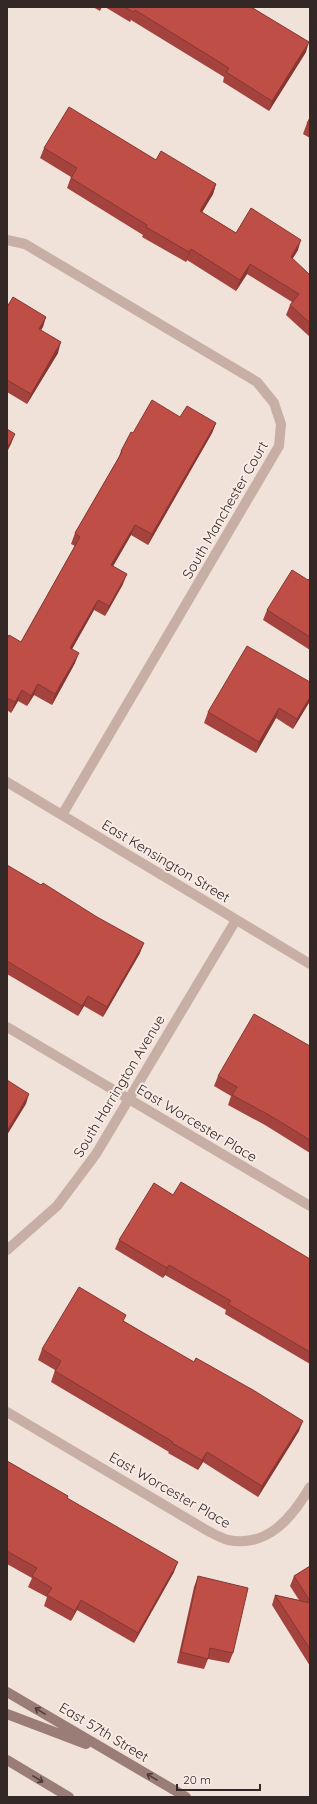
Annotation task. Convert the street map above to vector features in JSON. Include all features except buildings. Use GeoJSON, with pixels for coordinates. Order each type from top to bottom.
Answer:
{"type":"FeatureCollection","features":[{"type":"Feature","properties":{"kind":"main road","name":"East 57th Street"},"geometry":{"type":"LineString","coordinates":[[7,1692],[186,1797]]}},
{"type":"Feature","properties":{"kind":"main road"},"geometry":{"type":"LineString","coordinates":[[7,1714],[114,1755]]}},
{"type":"Feature","properties":{"kind":"main road"},"geometry":{"type":"LineString","coordinates":[[7,1760],[69,1797]]}},
{"type":"Feature","properties":{"kind":"street","name":"South Manchester Court"},"geometry":{"type":"LineString","coordinates":[[7,240],[25,244],[257,382],[274,403],[281,424],[279,446],[62,815]]}},
{"type":"Feature","properties":{"kind":"street","name":"East Kensington Street"},"geometry":{"type":"LineString","coordinates":[[7,782],[310,964]]}},
{"type":"Feature","properties":{"kind":"street","name":"South Harrington Avenue"},"geometry":{"type":"LineString","coordinates":[[7,1250],[57,1206],[75,1184],[96,1154],[236,920]]}},
{"type":"Feature","properties":{"kind":"street","name":"East Worcester Place"},"geometry":{"type":"LineString","coordinates":[[7,1027],[130,1098],[310,1206]]}},
{"type":"Feature","properties":{"kind":"street","name":"East Worcester Place"},"geometry":{"type":"LineString","coordinates":[[7,1412],[208,1531],[227,1540],[246,1541],[262,1538],[275,1531],[290,1517],[310,1488]]}}]}
